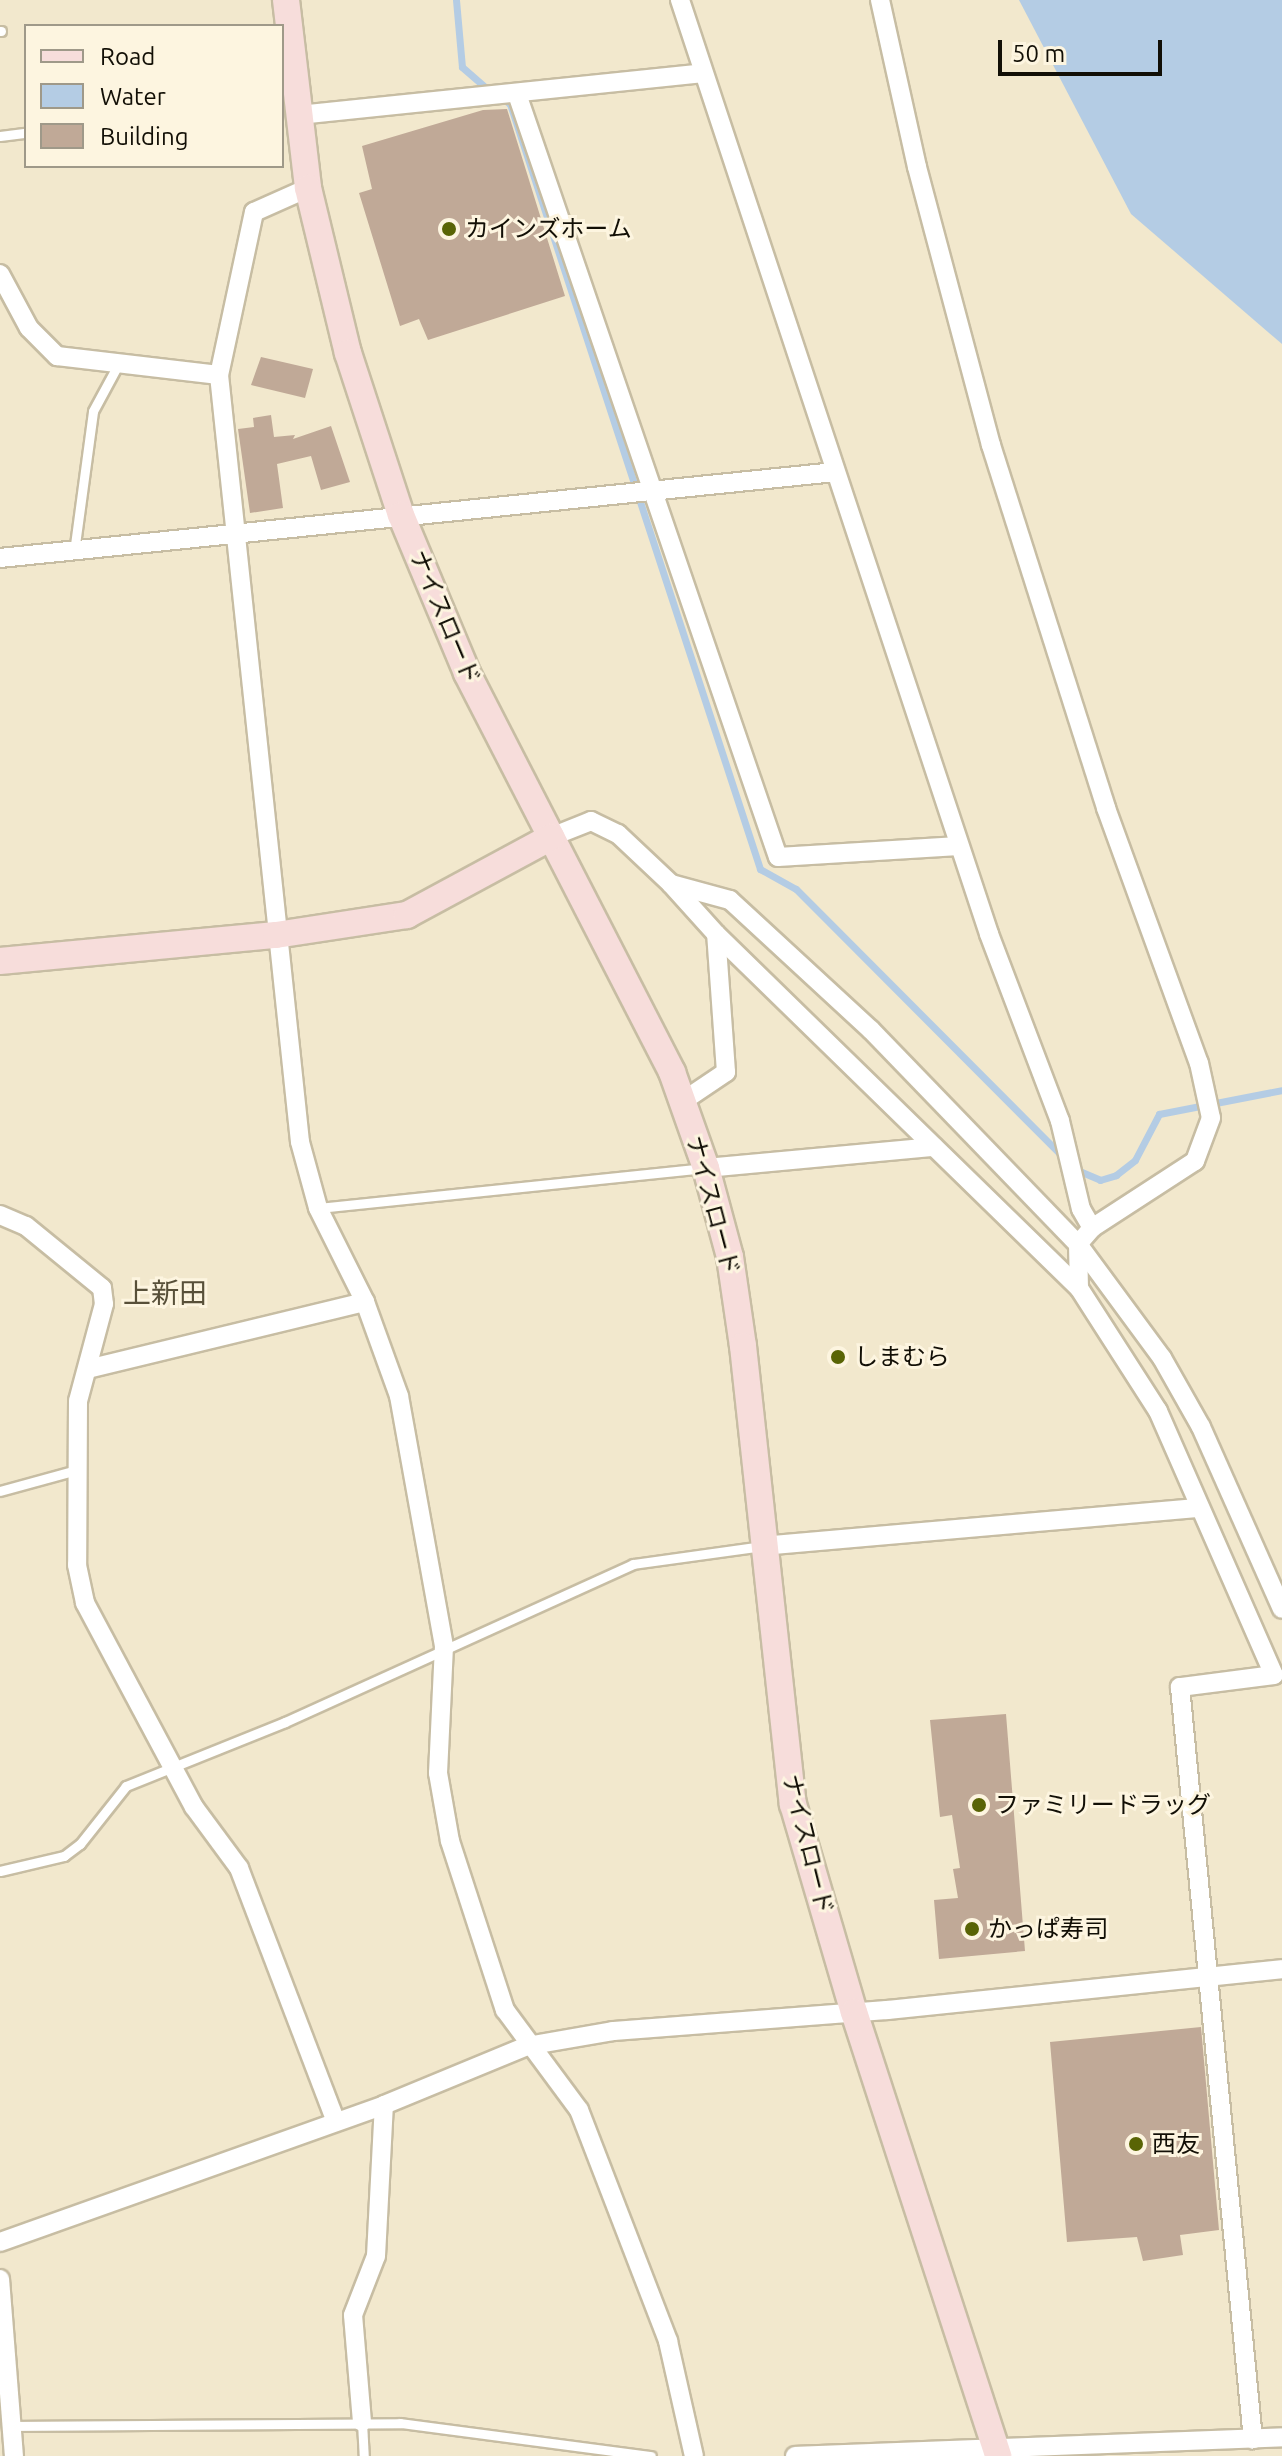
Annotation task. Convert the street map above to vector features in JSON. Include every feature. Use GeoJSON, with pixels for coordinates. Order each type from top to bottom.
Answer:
{"type":"FeatureCollection","features":[{"type":"Feature","properties":{"kind":"street","name":"ナイスロード"},"geometry":{"type":"LineString","coordinates":[[286,0],[290,115],[348,353],[401,515],[467,673],[683,1101],[706,1168],[730,1257],[793,1804],[854,2012],[997,2452]]}},
{"type":"Feature","properties":{"kind":"street"},"geometry":{"type":"LineString","coordinates":[[680,0],[959,846],[1060,1121],[1081,1209],[1092,1228]]}},
{"type":"Feature","properties":{"kind":"street"},"geometry":{"type":"LineString","coordinates":[[880,0],[917,167],[991,445],[1106,808],[1199,1063],[1211,1118],[1195,1161],[1092,1228],[1078,1244],[1079,1288]]}},
{"type":"Feature","properties":{"kind":"street"},"geometry":{"type":"LineString","coordinates":[[290,115],[702,73]]}},
{"type":"Feature","properties":{"kind":"street"},"geometry":{"type":"LineString","coordinates":[[517,94],[778,857],[959,846]]}},
{"type":"Feature","properties":{"kind":"street"},"geometry":{"type":"LineString","coordinates":[[308,188],[254,212],[219,375],[233,538],[300,1142],[318,1208],[365,1302],[399,1396],[444,1646],[438,1773],[450,1841],[492,1979],[527,2046],[579,2110],[668,2341],[694,2456]]}},
{"type":"Feature","properties":{"kind":"street"},"geometry":{"type":"LineString","coordinates":[[0,274],[29,328],[57,356],[219,375]]}},
{"type":"Feature","properties":{"kind":"street"},"geometry":{"type":"LineString","coordinates":[[0,558],[233,538],[401,515],[835,472]]}},
{"type":"Feature","properties":{"kind":"street"},"geometry":{"type":"LineString","coordinates":[[0,961],[276,935],[407,915],[551,837],[591,821],[618,834],[671,884],[716,934],[1079,1288],[1158,1411],[1274,1675],[1180,1687],[1253,2439]]}},
{"type":"Feature","properties":{"kind":"street"},"geometry":{"type":"LineString","coordinates":[[671,884],[730,900],[871,1030],[1078,1244],[1162,1358],[1201,1427],[1282,1609]]}},
{"type":"Feature","properties":{"kind":"street"},"geometry":{"type":"LineString","coordinates":[[683,1101],[726,1072],[716,934]]}},
{"type":"Feature","properties":{"kind":"street"},"geometry":{"type":"LineString","coordinates":[[706,1168],[934,1147]]}},
{"type":"Feature","properties":{"kind":"street"},"geometry":{"type":"LineString","coordinates":[[0,1215],[26,1226],[102,1288],[104,1304],[78,1401],[77,1565],[85,1603],[194,1807],[239,1868],[335,2120]]}},
{"type":"Feature","properties":{"kind":"street"},"geometry":{"type":"LineString","coordinates":[[88,1369],[365,1302]]}},
{"type":"Feature","properties":{"kind":"street"},"geometry":{"type":"LineString","coordinates":[[762,1546],[1199,1508]]}},
{"type":"Feature","properties":{"kind":"street"},"geometry":{"type":"LineString","coordinates":[[0,2242],[384,2105],[527,2046],[613,2031],[854,2012],[1282,1969]]}},
{"type":"Feature","properties":{"kind":"street"},"geometry":{"type":"LineString","coordinates":[[362,2422],[353,2315],[376,2256],[384,2105]]}},
{"type":"Feature","properties":{"kind":"street"},"geometry":{"type":"LineString","coordinates":[[0,2279],[14,2456]]}},
{"type":"Feature","properties":{"kind":"street"},"geometry":{"type":"LineString","coordinates":[[795,2456],[997,2452],[1282,2437]]}},
{"type":"Feature","properties":{"kind":"lane"},"geometry":{"type":"LineString","coordinates":[[0,136],[24,133]]}},
{"type":"Feature","properties":{"kind":"lane"},"geometry":{"type":"LineString","coordinates":[[74,552],[93,411],[119,363]]}},
{"type":"Feature","properties":{"kind":"lane"},"geometry":{"type":"LineString","coordinates":[[318,1208],[706,1168]]}},
{"type":"Feature","properties":{"kind":"lane"},"geometry":{"type":"LineString","coordinates":[[0,1491],[77,1470]]}},
{"type":"Feature","properties":{"kind":"lane"},"geometry":{"type":"LineString","coordinates":[[0,1871],[64,1856],[80,1844],[105,1806],[126,1786],[285,1722],[444,1646],[633,1564],[762,1546]]}},
{"type":"Feature","properties":{"kind":"lane"},"geometry":{"type":"LineString","coordinates":[[362,2422],[364,2456]]}},
{"type":"Feature","properties":{"kind":"lane"},"geometry":{"type":"LineString","coordinates":[[11,2426],[362,2422],[651,2456]]}},
{"type":"Feature","properties":{"kind":"water"},"geometry":{"type":"Polygon","coordinates":[[[1019,0],[1282,0],[1282,344],[1131,214],[1019,0]]]}},
{"type":"Feature","properties":{"kind":"building"},"geometry":{"type":"Polygon","coordinates":[[[507,109],[565,296],[428,340],[419,319],[400,326],[359,193],[372,189],[362,146],[483,110],[507,109]]]}},
{"type":"Feature","properties":{"kind":"building"},"geometry":{"type":"Polygon","coordinates":[[[261,357],[313,369],[305,398],[251,385],[261,357]]]}},
{"type":"Feature","properties":{"kind":"building"},"geometry":{"type":"Polygon","coordinates":[[[271,415],[274,437],[295,435],[293,439],[331,426],[350,482],[321,490],[311,456],[277,464],[283,508],[250,513],[238,429],[254,427],[253,418],[271,415]]]}},
{"type":"Feature","properties":{"kind":"building"},"geometry":{"type":"Polygon","coordinates":[[[1006,1714],[1025,1951],[939,1959],[934,1900],[958,1898],[953,1869],[960,1868],[952,1815],[940,1817],[930,1720],[1006,1714]]]}},
{"type":"Feature","properties":{"kind":"building"},"geometry":{"type":"Polygon","coordinates":[[[1201,2027],[1219,2230],[1180,2235],[1183,2255],[1143,2261],[1137,2237],[1067,2242],[1050,2042],[1201,2027]]]}},
{"type":"Feature","properties":{"kind":"waterway"},"geometry":{"type":"LineString","coordinates":[[456,0],[462,67],[487,89]]}},
{"type":"Feature","properties":{"kind":"waterway"},"geometry":{"type":"LineString","coordinates":[[501,97],[510,104],[760,869],[796,889],[1065,1159]]}},
{"type":"Feature","properties":{"kind":"waterway"},"geometry":{"type":"LineString","coordinates":[[1077,1170],[1100,1180],[1116,1175],[1135,1160],[1159,1114],[1282,1090]]}},
{"type":"Feature","properties":{"kind":"place","name":"カインズホーム"},"geometry":{"type":"Point","coordinates":[449,229]}},
{"type":"Feature","properties":{"kind":"place","name":"しまむら"},"geometry":{"type":"Point","coordinates":[838,1357]}},
{"type":"Feature","properties":{"kind":"place","name":"ファミリードラッグ"},"geometry":{"type":"Point","coordinates":[979,1805]}},
{"type":"Feature","properties":{"kind":"place","name":"かっぱ寿司"},"geometry":{"type":"Point","coordinates":[972,1929]}},
{"type":"Feature","properties":{"kind":"place","name":"西友"},"geometry":{"type":"Point","coordinates":[1136,2144]}},
{"type":"Feature","properties":{"kind":"district","name":"上新田"},"geometry":{"type":"Point","coordinates":[165,1293]}}]}
